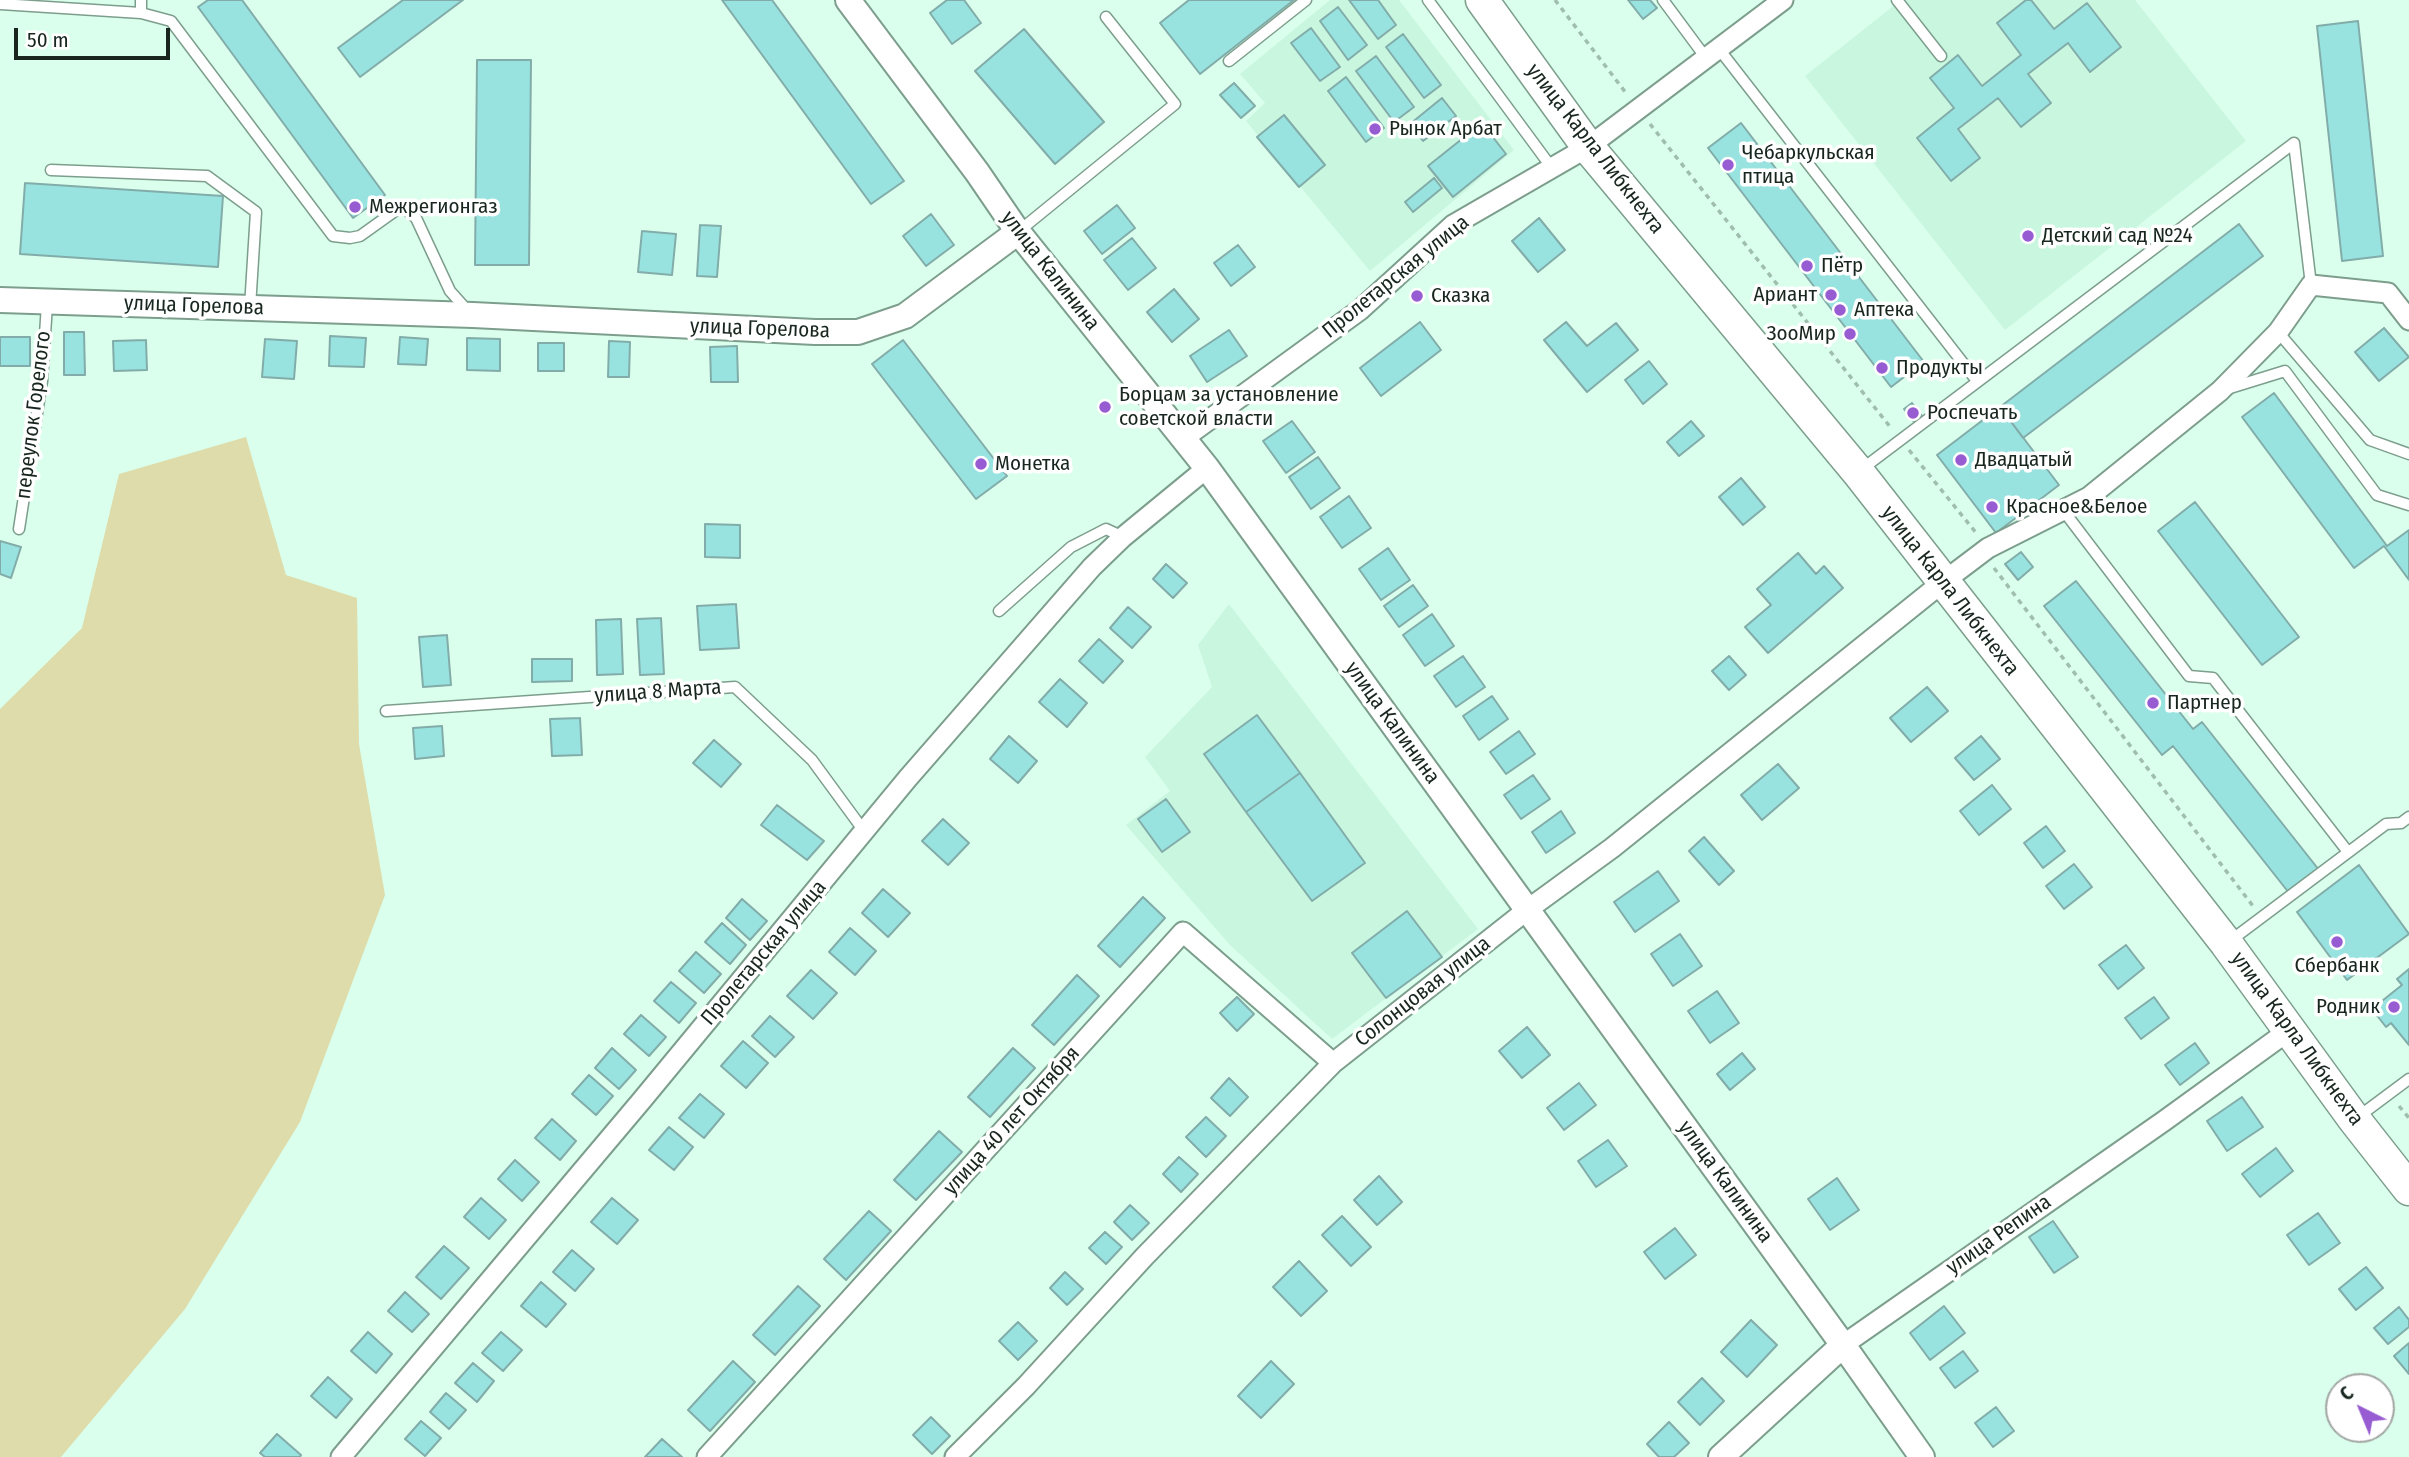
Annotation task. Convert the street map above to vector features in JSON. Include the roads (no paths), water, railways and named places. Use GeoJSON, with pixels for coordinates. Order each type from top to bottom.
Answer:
{"type":"FeatureCollection","features":[{"type":"Feature","properties":{"kind":"main road","name":"улица Карла Либкнехта"},"geometry":{"type":"LineString","coordinates":[[1482,0],[1588,147],[1858,472],[2296,1030],[2354,1119],[2409,1189]]}},
{"type":"Feature","properties":{"kind":"street","name":"улица Калинина"},"geometry":{"type":"LineString","coordinates":[[848,0],[977,172],[1018,232],[1207,468],[1922,1457]]}},
{"type":"Feature","properties":{"kind":"street","name":"Пролетарская улица"},"geometry":{"type":"LineString","coordinates":[[1184,439],[1360,310],[1453,225],[1588,147],[1783,0]]}},
{"type":"Feature","properties":{"kind":"street","name":"улица Горелова"},"geometry":{"type":"LineString","coordinates":[[0,300],[472,315],[858,332],[905,316],[1018,232]]}},
{"type":"Feature","properties":{"kind":"street"},"geometry":{"type":"LineString","coordinates":[[2311,285],[2388,293],[2409,320]]}},
{"type":"Feature","properties":{"kind":"street","name":"Солонцовая улица"},"geometry":{"type":"LineString","coordinates":[[955,1457],[1333,1063],[1527,910],[1612,848],[1943,582],[1989,548],[2090,497],[2220,391],[2278,332],[2311,285]]}},
{"type":"Feature","properties":{"kind":"street","name":"Пролетарская улица"},"geometry":{"type":"LineString","coordinates":[[341,1457],[634,1111],[864,831],[1092,567],[1123,537],[1207,468]]}},
{"type":"Feature","properties":{"kind":"street","name":"улица 40 лет Октября"},"geometry":{"type":"LineString","coordinates":[[707,1457],[1183,932],[1333,1063]]}},
{"type":"Feature","properties":{"kind":"street","name":"улица Репина"},"geometry":{"type":"LineString","coordinates":[[1721,1457],[1843,1345],[2296,1030]]}},
{"type":"Feature","properties":{"kind":"lane"},"geometry":{"type":"LineString","coordinates":[[141,0],[141,13]]}},
{"type":"Feature","properties":{"kind":"lane"},"geometry":{"type":"LineString","coordinates":[[1229,61],[1307,0]]}},
{"type":"Feature","properties":{"kind":"lane"},"geometry":{"type":"LineString","coordinates":[[1428,0],[1552,168]]}},
{"type":"Feature","properties":{"kind":"lane"},"geometry":{"type":"LineString","coordinates":[[1663,0],[1713,54],[1977,381]]}},
{"type":"Feature","properties":{"kind":"lane"},"geometry":{"type":"LineString","coordinates":[[1897,0],[1941,56]]}},
{"type":"Feature","properties":{"kind":"lane"},"geometry":{"type":"LineString","coordinates":[[0,4],[141,13],[171,21],[333,236],[360,236],[402,206],[416,218],[450,291],[472,315]]}},
{"type":"Feature","properties":{"kind":"lane"},"geometry":{"type":"LineString","coordinates":[[1018,232],[1175,104],[1106,17]]}},
{"type":"Feature","properties":{"kind":"lane"},"geometry":{"type":"LineString","coordinates":[[1858,472],[2294,143],[2311,285]]}},
{"type":"Feature","properties":{"kind":"lane"},"geometry":{"type":"LineString","coordinates":[[51,170],[208,176],[256,212],[250,308]]}},
{"type":"Feature","properties":{"kind":"lane","name":"переулок Горелого"},"geometry":{"type":"LineString","coordinates":[[19,529],[42,381],[47,301]]}},
{"type":"Feature","properties":{"kind":"lane"},"geometry":{"type":"LineString","coordinates":[[2278,332],[2370,440],[2409,454]]}},
{"type":"Feature","properties":{"kind":"lane"},"geometry":{"type":"LineString","coordinates":[[2220,391],[2285,371],[2377,495],[2409,505]]}},
{"type":"Feature","properties":{"kind":"lane"},"geometry":{"type":"LineString","coordinates":[[2063,510],[2189,676],[2213,678],[2348,852]]}},
{"type":"Feature","properties":{"kind":"lane"},"geometry":{"type":"LineString","coordinates":[[999,611],[1071,547],[1106,529],[1123,537]]}},
{"type":"Feature","properties":{"kind":"lane","name":"улица 8 Марта"},"geometry":{"type":"LineString","coordinates":[[386,711],[735,687],[812,760],[864,831]]}},
{"type":"Feature","properties":{"kind":"lane"},"geometry":{"type":"LineString","coordinates":[[2226,943],[2386,824],[2401,823],[2409,817]]}},
{"type":"Feature","properties":{"kind":"lane"},"geometry":{"type":"LineString","coordinates":[[2354,1119],[2409,1079]]}},
{"type":"Feature","properties":{"kind":"place","name":"Рынок Арбат"},"geometry":{"type":"Point","coordinates":[1375,129]}},
{"type":"Feature","properties":{"kind":"place","name":"Чебаркульская птица"},"geometry":{"type":"Point","coordinates":[1728,165]}},
{"type":"Feature","properties":{"kind":"place","name":"Межрегионгаз"},"geometry":{"type":"Point","coordinates":[355,207]}},
{"type":"Feature","properties":{"kind":"place","name":"Детский сад №24"},"geometry":{"type":"Point","coordinates":[2028,236]}},
{"type":"Feature","properties":{"kind":"place","name":"Пётр"},"geometry":{"type":"Point","coordinates":[1807,266]}},
{"type":"Feature","properties":{"kind":"place","name":"Ариант"},"geometry":{"type":"Point","coordinates":[1831,295]}},
{"type":"Feature","properties":{"kind":"place","name":"Сказка"},"geometry":{"type":"Point","coordinates":[1417,296]}},
{"type":"Feature","properties":{"kind":"place","name":"Аптека"},"geometry":{"type":"Point","coordinates":[1840,310]}},
{"type":"Feature","properties":{"kind":"place","name":"ЗооМир"},"geometry":{"type":"Point","coordinates":[1850,334]}},
{"type":"Feature","properties":{"kind":"place","name":"Продукты"},"geometry":{"type":"Point","coordinates":[1882,368]}},
{"type":"Feature","properties":{"kind":"place","name":"Борцам за установление советской власти"},"geometry":{"type":"Point","coordinates":[1105,407]}},
{"type":"Feature","properties":{"kind":"place","name":"Роспечать"},"geometry":{"type":"Point","coordinates":[1913,413]}},
{"type":"Feature","properties":{"kind":"place","name":"Двадцатый"},"geometry":{"type":"Point","coordinates":[1961,460]}},
{"type":"Feature","properties":{"kind":"place","name":"Монетка"},"geometry":{"type":"Point","coordinates":[981,464]}},
{"type":"Feature","properties":{"kind":"place","name":"Красное&Белое"},"geometry":{"type":"Point","coordinates":[1992,507]}},
{"type":"Feature","properties":{"kind":"place","name":"Партнер"},"geometry":{"type":"Point","coordinates":[2153,703]}},
{"type":"Feature","properties":{"kind":"place","name":"Сбербанк"},"geometry":{"type":"Point","coordinates":[2337,942]}},
{"type":"Feature","properties":{"kind":"place","name":"Родник"},"geometry":{"type":"Point","coordinates":[2394,1007]}}]}
